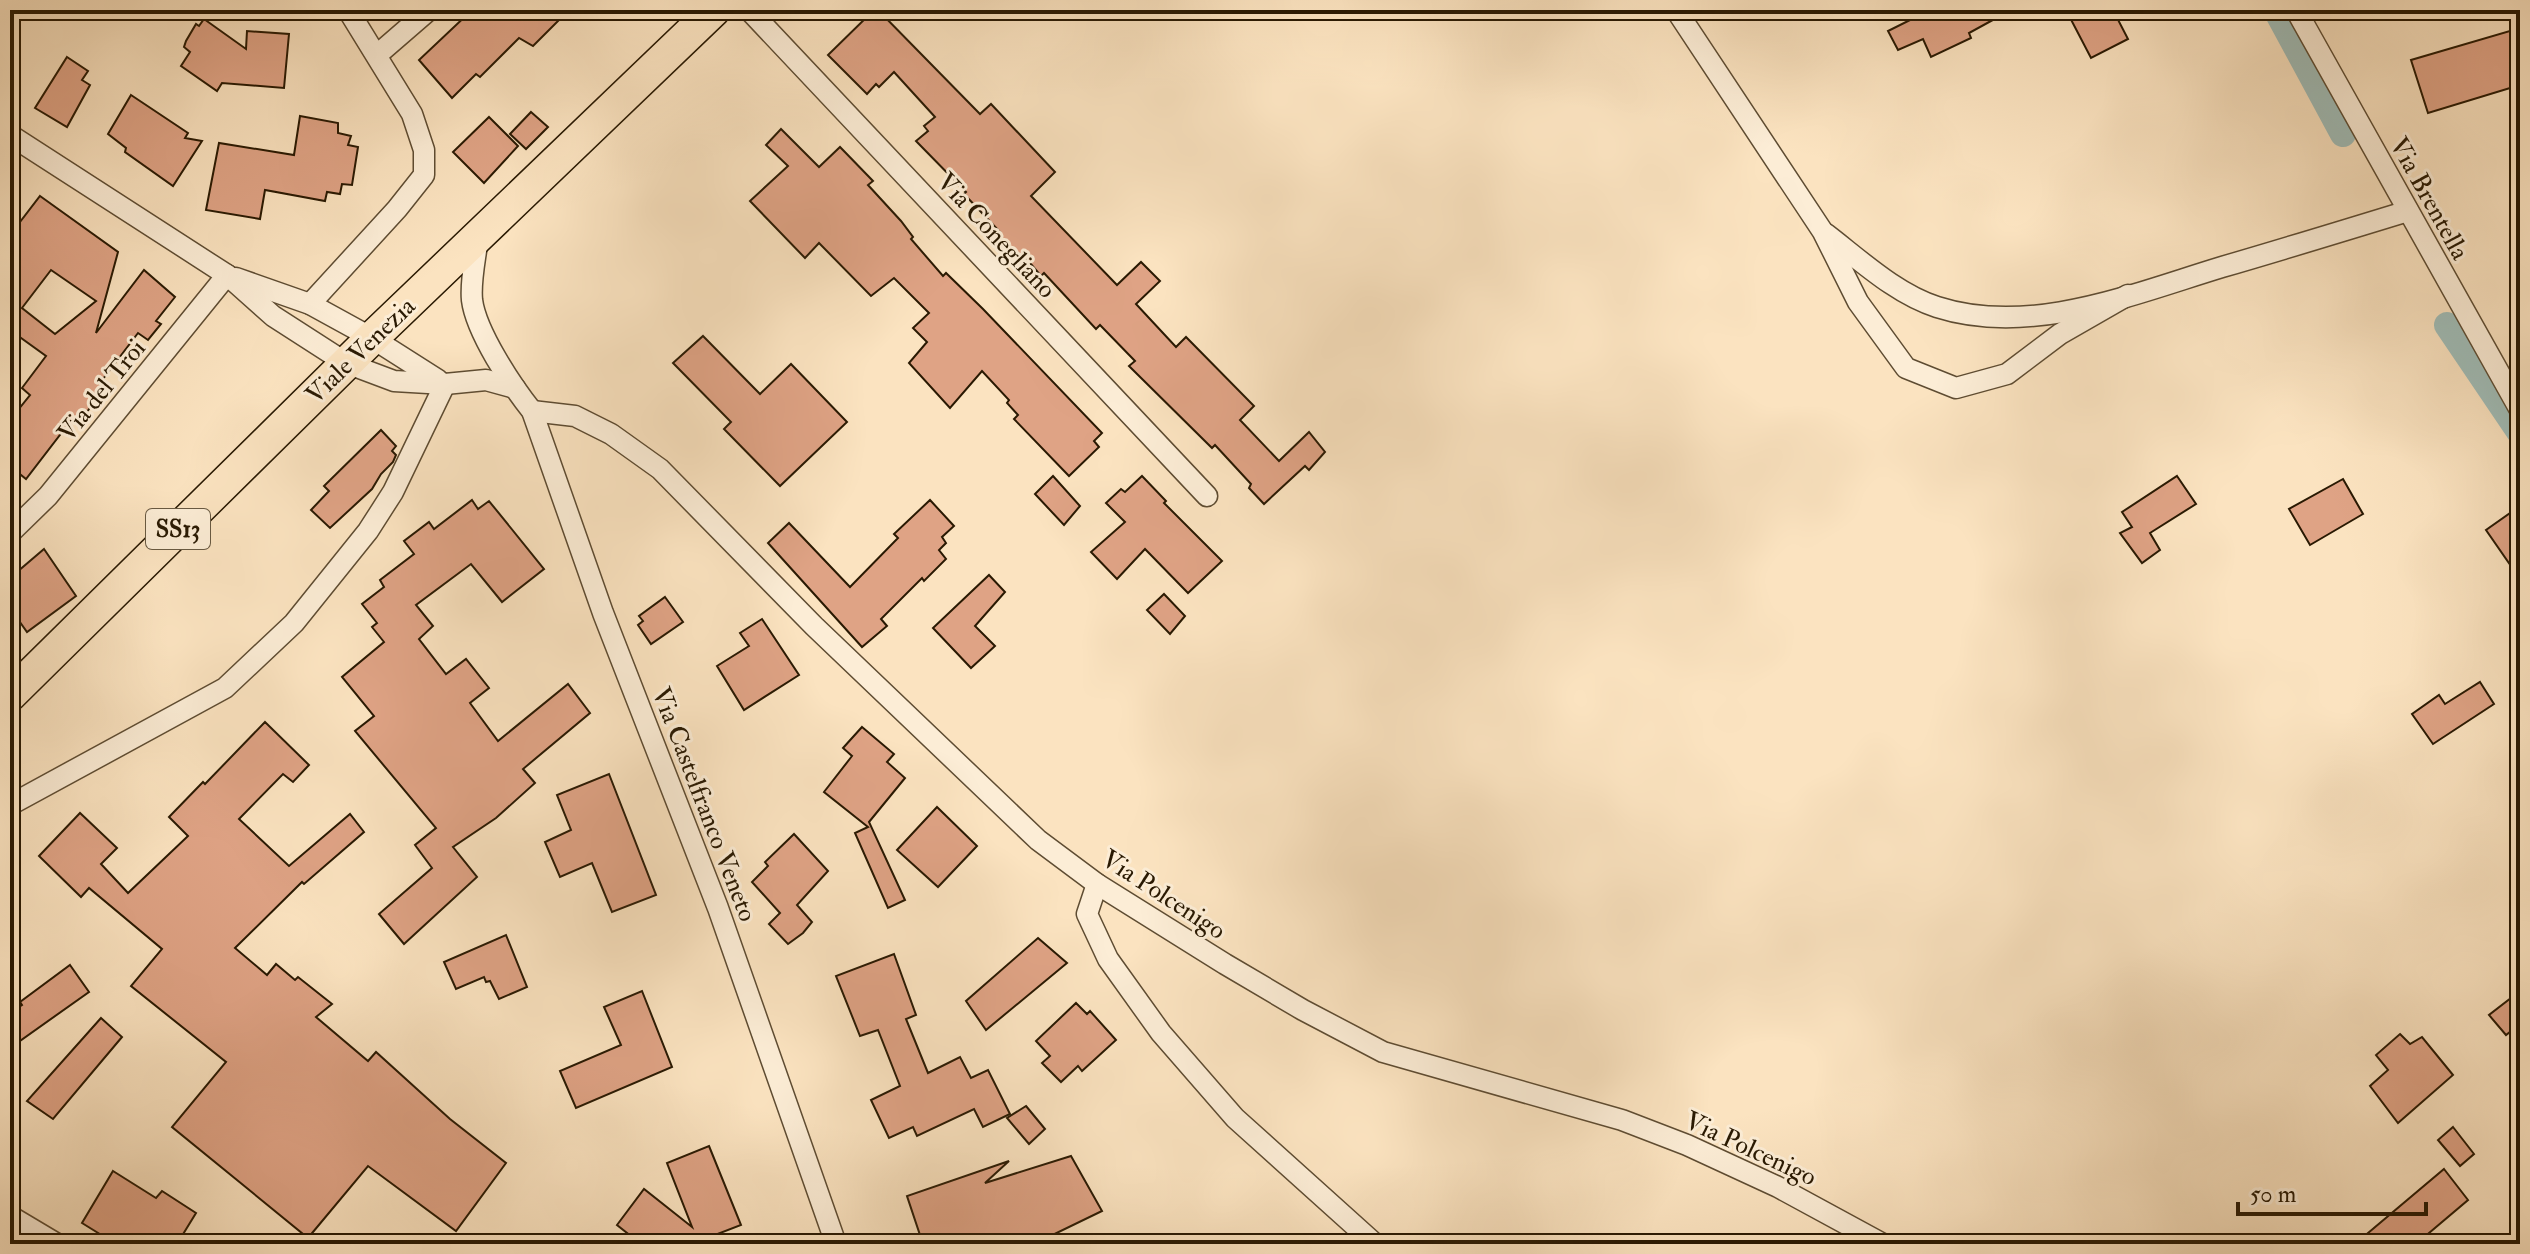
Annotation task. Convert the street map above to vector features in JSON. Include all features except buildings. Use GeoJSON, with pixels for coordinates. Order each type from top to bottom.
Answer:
{"type":"FeatureCollection","features":[{"type":"Feature","properties":{"kind":"main road","name":"Viale Venezia"},"geometry":{"type":"LineString","coordinates":[[10,695],[346,363],[714,10]]}},
{"type":"Feature","properties":{"kind":"street"},"geometry":{"type":"LineString","coordinates":[[310,304],[424,175],[424,150],[412,114],[348,10]]}},
{"type":"Feature","properties":{"kind":"street"},"geometry":{"type":"LineString","coordinates":[[377,55],[429,10]]}},
{"type":"Feature","properties":{"kind":"street","name":"Via Conegliano"},"geometry":{"type":"LineString","coordinates":[[749,10],[1207,496]]}},
{"type":"Feature","properties":{"kind":"street"},"geometry":{"type":"LineString","coordinates":[[1676,10],[1823,232],[1858,302],[1906,368],[1956,388],[2007,374],[2060,334],[2128,295]]}},
{"type":"Feature","properties":{"kind":"street","name":"Via Brentella"},"geometry":{"type":"LineString","coordinates":[[2296,10],[2520,410]]}},
{"type":"Feature","properties":{"kind":"street"},"geometry":{"type":"LineString","coordinates":[[10,135],[227,275],[273,316],[346,363],[394,381],[445,384],[486,380],[515,388]]}},
{"type":"Feature","properties":{"kind":"street"},"geometry":{"type":"LineString","coordinates":[[1823,232],[1897,288],[1937,307],[1988,317],[2050,314],[2128,295],[2408,211]]}},
{"type":"Feature","properties":{"kind":"street","name":"Via Castelfranco Veneto"},"geometry":{"type":"LineString","coordinates":[[478,236],[472,301],[485,337],[532,411],[603,613],[718,908],[836,1244]]}},
{"type":"Feature","properties":{"kind":"street"},"geometry":{"type":"LineString","coordinates":[[227,275],[310,304],[445,384]]}},
{"type":"Feature","properties":{"kind":"street","name":"Via del Troi"},"geometry":{"type":"LineString","coordinates":[[10,533],[48,496],[227,275]]}},
{"type":"Feature","properties":{"kind":"street"},"geometry":{"type":"LineString","coordinates":[[2025,315],[2035,335],[2037,352]]}},
{"type":"Feature","properties":{"kind":"street"},"geometry":{"type":"LineString","coordinates":[[10,805],[225,688],[294,623],[368,531],[393,492],[445,384]]}},
{"type":"Feature","properties":{"kind":"street","name":"Via Polcenigo"},"geometry":{"type":"LineString","coordinates":[[532,411],[575,416],[611,434],[660,469],[814,626],[1038,840],[1097,884],[1277,995],[1383,1052],[1622,1120],[1687,1145],[1778,1187],[1883,1244]]}},
{"type":"Feature","properties":{"kind":"street"},"geometry":{"type":"LineString","coordinates":[[1097,884],[1087,914],[1108,959],[1161,1033],[1235,1118],[1375,1244]]}},
{"type":"Feature","properties":{"kind":"street"},"geometry":{"type":"LineString","coordinates":[[10,1216],[57,1244]]}},
{"type":"Feature","properties":{"kind":"waterway"},"geometry":{"type":"LineString","coordinates":[[2276,10],[2343,134]]}},
{"type":"Feature","properties":{"kind":"waterway"},"geometry":{"type":"LineString","coordinates":[[2447,325],[2520,433]]}}]}
